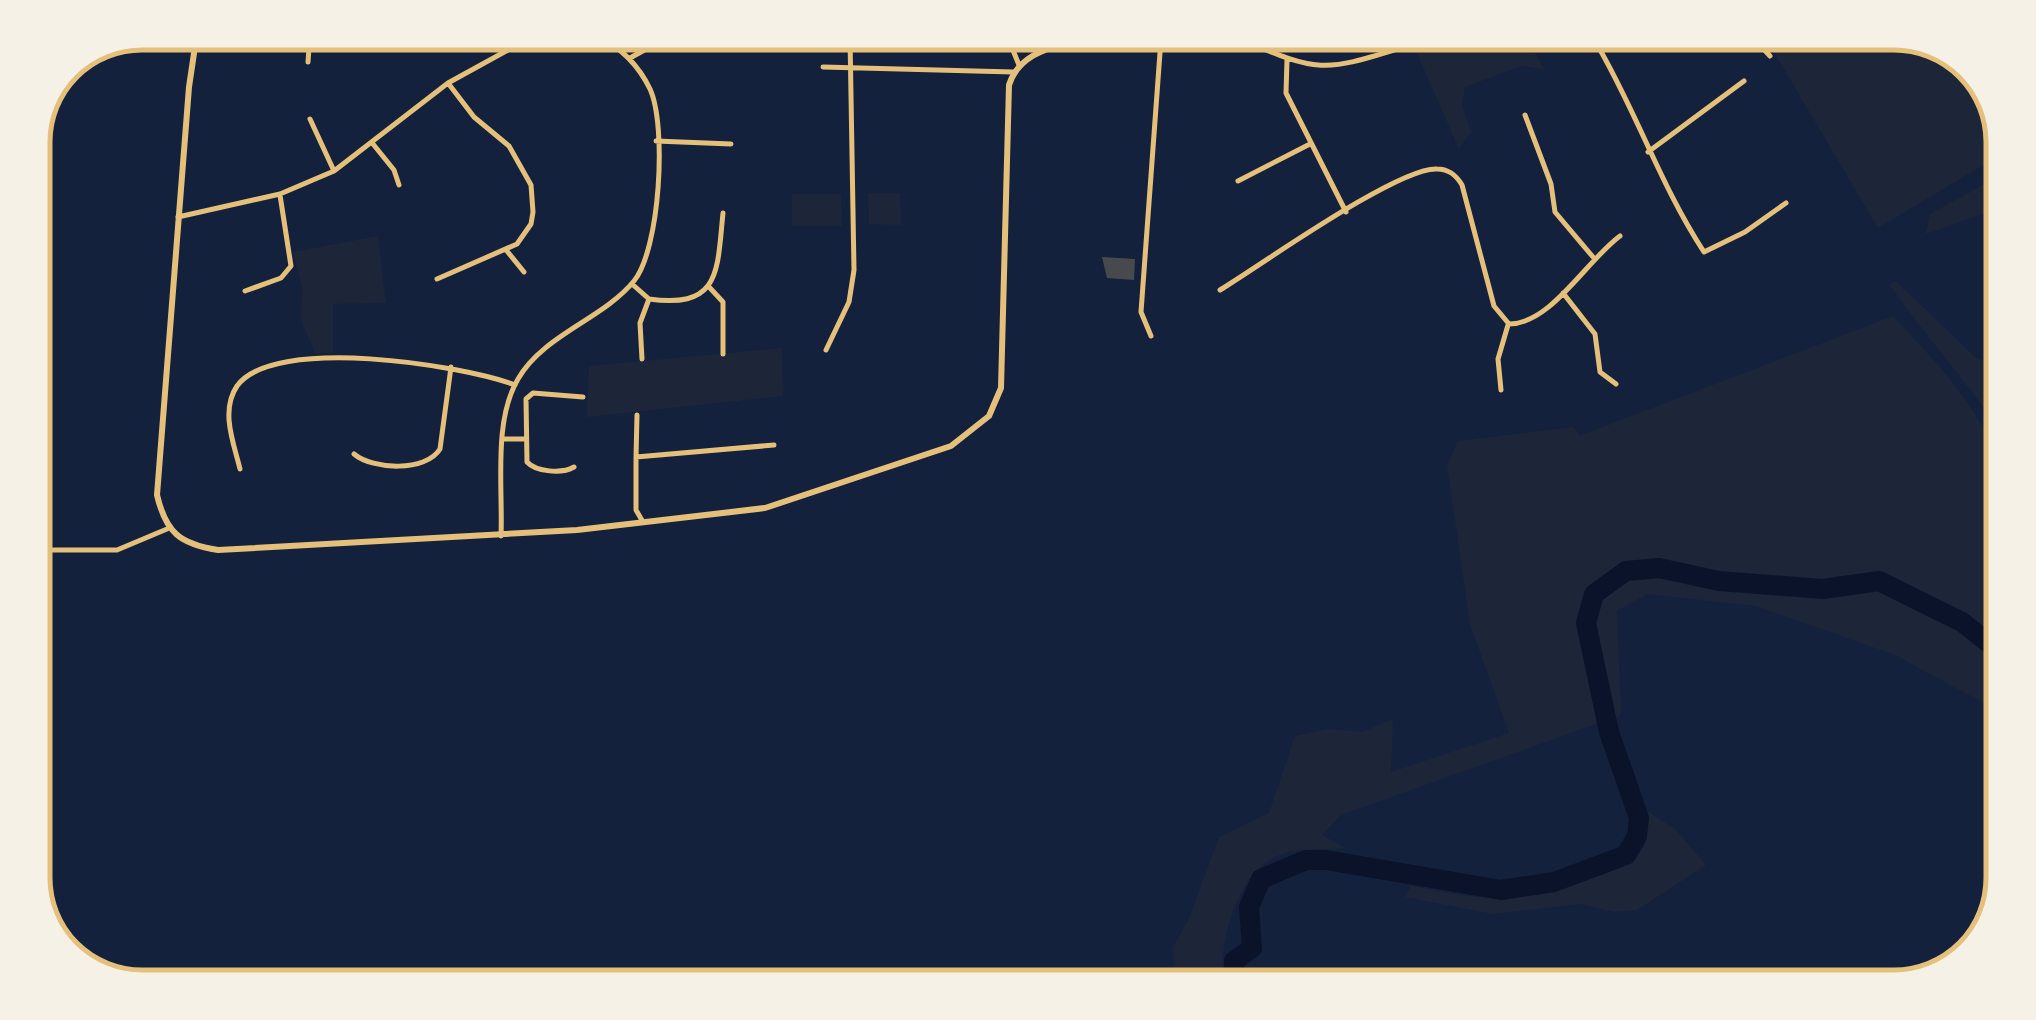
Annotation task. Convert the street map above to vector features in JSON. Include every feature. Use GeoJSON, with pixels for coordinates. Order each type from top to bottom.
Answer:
{"type":"FeatureCollection","features":[{"type":"Feature","properties":{"kind":"street"},"geometry":{"type":"LineString","coordinates":[[195,50],[157,495],[167,529],[196,547],[218,550],[501,536],[765,508],[951,446],[976,430],[997,400],[1002,368],[1008,110],[1016,69],[1011,50]]}},
{"type":"Feature","properties":{"kind":"street"},"geometry":{"type":"LineString","coordinates":[[308,62],[309,50]]}},
{"type":"Feature","properties":{"kind":"street"},"geometry":{"type":"LineString","coordinates":[[178,217],[280,194],[334,171],[448,83],[504,50]]}},
{"type":"Feature","properties":{"kind":"street"},"geometry":{"type":"LineString","coordinates":[[501,536],[504,438],[514,385],[533,360],[632,284],[652,242],[656,109],[651,90],[630,58],[619,50]]}},
{"type":"Feature","properties":{"kind":"street"},"geometry":{"type":"LineString","coordinates":[[630,58],[645,50]]}},
{"type":"Feature","properties":{"kind":"street"},"geometry":{"type":"LineString","coordinates":[[826,350],[853,286],[850,50]]}},
{"type":"Feature","properties":{"kind":"street"},"geometry":{"type":"LineString","coordinates":[[824,67],[1016,69],[1056,50]]}},
{"type":"Feature","properties":{"kind":"street"},"geometry":{"type":"LineString","coordinates":[[1151,336],[1140,312],[1159,50]]}},
{"type":"Feature","properties":{"kind":"street"},"geometry":{"type":"LineString","coordinates":[[1270,50],[1288,60],[1322,68],[1393,50]]}},
{"type":"Feature","properties":{"kind":"street"},"geometry":{"type":"LineString","coordinates":[[1599,50],[1632,108],[1648,152],[1704,252],[1746,232],[1786,202]]}},
{"type":"Feature","properties":{"kind":"street"},"geometry":{"type":"LineString","coordinates":[[1764,50],[1770,56]]}},
{"type":"Feature","properties":{"kind":"street"},"geometry":{"type":"LineString","coordinates":[[1288,60],[1286,92],[1346,212]]}},
{"type":"Feature","properties":{"kind":"street"},"geometry":{"type":"LineString","coordinates":[[1648,152],[1744,81]]}},
{"type":"Feature","properties":{"kind":"street"},"geometry":{"type":"LineString","coordinates":[[437,279],[506,251],[531,224],[531,185],[509,146],[474,117],[448,83]]}},
{"type":"Feature","properties":{"kind":"street"},"geometry":{"type":"LineString","coordinates":[[1524,115],[1551,184],[1555,212],[1593,256]]}},
{"type":"Feature","properties":{"kind":"street"},"geometry":{"type":"LineString","coordinates":[[310,119],[334,171]]}},
{"type":"Feature","properties":{"kind":"street"},"geometry":{"type":"LineString","coordinates":[[656,141],[731,144]]}},
{"type":"Feature","properties":{"kind":"street"},"geometry":{"type":"LineString","coordinates":[[373,144],[394,170],[399,185]]}},
{"type":"Feature","properties":{"kind":"street"},"geometry":{"type":"LineString","coordinates":[[1238,181],[1310,144]]}},
{"type":"Feature","properties":{"kind":"street"},"geometry":{"type":"LineString","coordinates":[[1220,290],[1346,212],[1428,170],[1456,176],[1494,306],[1508,324]]}},
{"type":"Feature","properties":{"kind":"street"},"geometry":{"type":"LineString","coordinates":[[245,290],[282,278],[291,266],[280,194]]}},
{"type":"Feature","properties":{"kind":"street"},"geometry":{"type":"LineString","coordinates":[[632,284],[649,299],[693,299],[710,288],[718,263],[723,213]]}},
{"type":"Feature","properties":{"kind":"street"},"geometry":{"type":"LineString","coordinates":[[1508,324],[1526,322],[1563,293],[1593,256],[1620,236]]}},
{"type":"Feature","properties":{"kind":"street"},"geometry":{"type":"LineString","coordinates":[[506,251],[524,272]]}},
{"type":"Feature","properties":{"kind":"street"},"geometry":{"type":"LineString","coordinates":[[710,288],[723,302],[723,354]]}},
{"type":"Feature","properties":{"kind":"street"},"geometry":{"type":"LineString","coordinates":[[1563,293],[1594,334],[1600,372],[1616,384]]}},
{"type":"Feature","properties":{"kind":"street"},"geometry":{"type":"LineString","coordinates":[[642,359],[640,323],[649,299]]}},
{"type":"Feature","properties":{"kind":"street"},"geometry":{"type":"LineString","coordinates":[[1501,390],[1498,359],[1508,324]]}},
{"type":"Feature","properties":{"kind":"street"},"geometry":{"type":"LineString","coordinates":[[240,469],[229,409],[238,385],[260,369],[365,358],[450,367],[514,385]]}},
{"type":"Feature","properties":{"kind":"street"},"geometry":{"type":"LineString","coordinates":[[354,454],[364,462],[382,464],[427,462],[434,458],[440,449],[450,367]]}},
{"type":"Feature","properties":{"kind":"street"},"geometry":{"type":"LineString","coordinates":[[574,467],[567,471],[532,468],[526,462],[528,395],[583,397]]}},
{"type":"Feature","properties":{"kind":"street"},"geometry":{"type":"LineString","coordinates":[[637,415],[636,510],[643,522]]}},
{"type":"Feature","properties":{"kind":"street"},"geometry":{"type":"LineString","coordinates":[[504,438],[524,439]]}},
{"type":"Feature","properties":{"kind":"street"},"geometry":{"type":"LineString","coordinates":[[636,457],[774,445]]}},
{"type":"Feature","properties":{"kind":"street"},"geometry":{"type":"LineString","coordinates":[[50,550],[117,550],[167,529]]}},
{"type":"Feature","properties":{"kind":"shaded area"},"geometry":{"type":"Polygon","coordinates":[[[1415,50],[1534,50],[1544,69],[1521,66],[1465,87],[1462,105],[1471,132],[1459,149],[1415,50]]]}},
{"type":"Feature","properties":{"kind":"shaded area"},"geometry":{"type":"Polygon","coordinates":[[[1773,50],[1912,52],[1935,59],[1955,73],[1977,101],[1986,136],[1986,163],[1878,228],[1773,50]]]}},
{"type":"Feature","properties":{"kind":"shaded area"},"geometry":{"type":"Polygon","coordinates":[[[1986,183],[1986,213],[1926,234],[1930,214],[1986,183]]]}},
{"type":"Feature","properties":{"kind":"shaded area"},"geometry":{"type":"Polygon","coordinates":[[[868,193],[900,193],[901,225],[869,224],[868,193]]]}},
{"type":"Feature","properties":{"kind":"shaded area"},"geometry":{"type":"Polygon","coordinates":[[[792,194],[841,194],[842,226],[792,226],[792,194]]]}},
{"type":"Feature","properties":{"kind":"shaded area"},"geometry":{"type":"Polygon","coordinates":[[[378,236],[386,303],[333,304],[333,353],[315,353],[301,321],[302,286],[293,252],[378,236]]]}},
{"type":"Feature","properties":{"kind":"shaded area"},"geometry":{"type":"Polygon","coordinates":[[[1896,281],[1975,357],[1986,362],[1986,412],[1916,321],[1889,284],[1896,281]]]}},
{"type":"Feature","properties":{"kind":"shaded area"},"geometry":{"type":"Polygon","coordinates":[[[1893,316],[1940,368],[1986,435],[1986,704],[1895,655],[1756,606],[1647,594],[1617,611],[1621,715],[1341,815],[1322,835],[1346,848],[1282,854],[1253,875],[1234,908],[1222,970],[1174,970],[1173,947],[1188,921],[1219,837],[1269,813],[1295,736],[1328,729],[1362,732],[1393,719],[1391,772],[1509,733],[1470,624],[1447,465],[1458,441],[1574,427],[1579,436],[1893,316]]]}},
{"type":"Feature","properties":{"kind":"shaded area"},"geometry":{"type":"Polygon","coordinates":[[[782,348],[783,396],[587,417],[589,366],[782,348]]]}},
{"type":"Feature","properties":{"kind":"shaded area"},"geometry":{"type":"Polygon","coordinates":[[[1644,809],[1675,829],[1706,865],[1637,910],[1614,912],[1580,904],[1493,914],[1405,897],[1411,886],[1479,897],[1525,894],[1610,872],[1643,849],[1647,832],[1644,809]]]}},
{"type":"Feature","properties":{"kind":"building"},"geometry":{"type":"Polygon","coordinates":[[[1102,257],[1135,259],[1134,280],[1107,278],[1102,257]]]}},
{"type":"Feature","properties":{"kind":"waterway"},"geometry":{"type":"LineString","coordinates":[[1234,970],[1234,961],[1252,948],[1249,907],[1261,879],[1306,860],[1326,860],[1501,890],[1554,882],[1626,855],[1637,836],[1639,818],[1609,732],[1586,623],[1594,594],[1626,571],[1659,568],[1719,581],[1823,589],[1879,581],[1962,622],[1986,641]]}}]}
